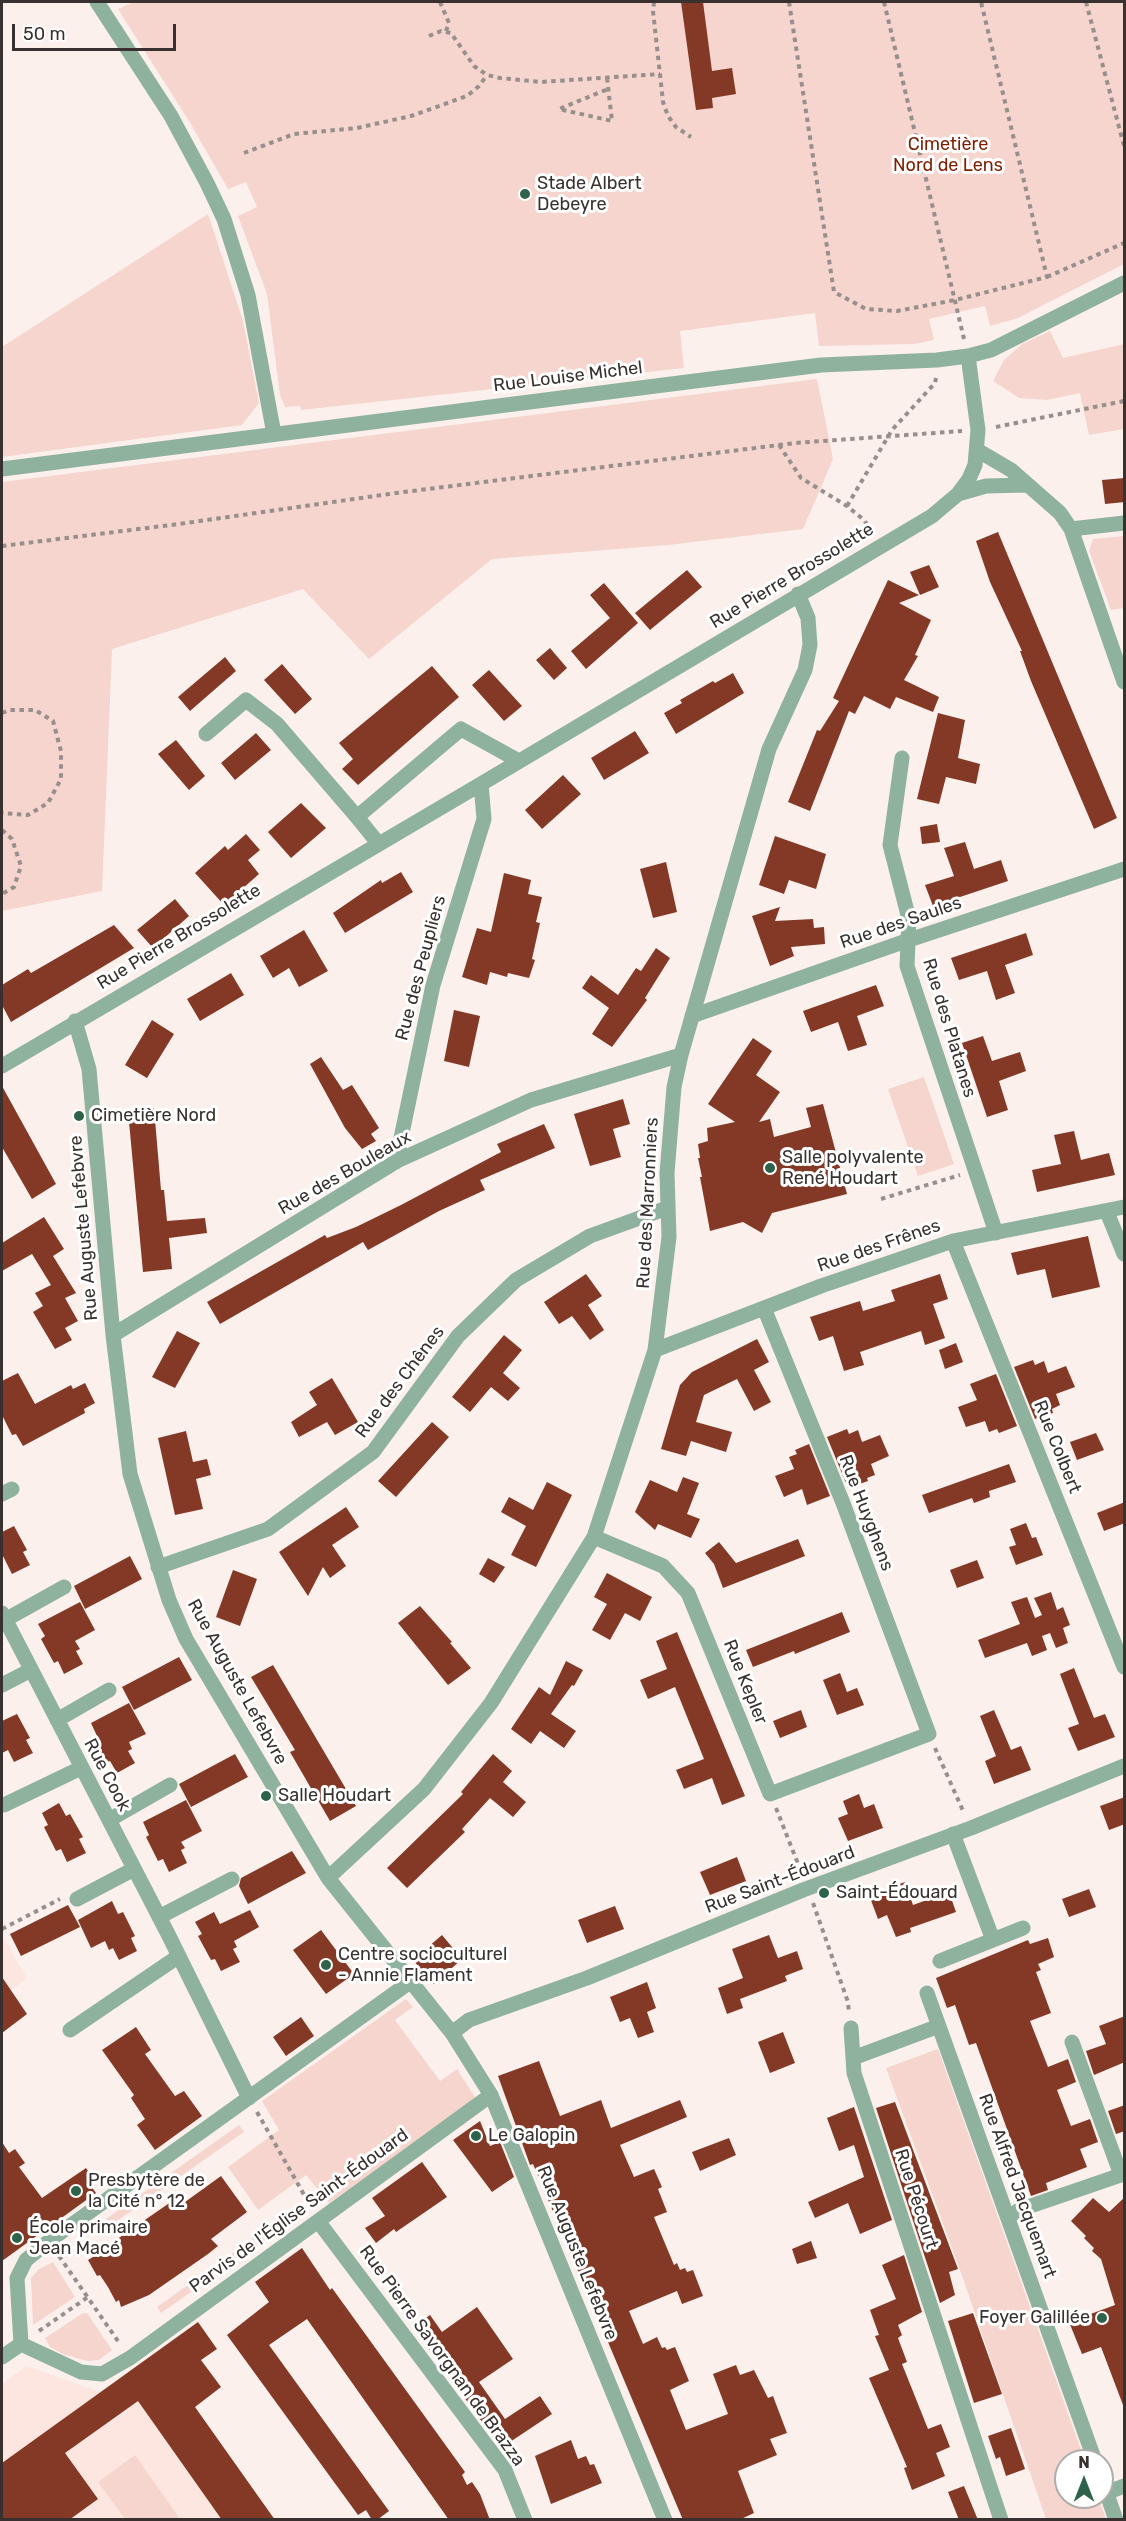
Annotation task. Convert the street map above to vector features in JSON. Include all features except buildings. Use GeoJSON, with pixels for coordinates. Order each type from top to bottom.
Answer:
{"type":"FeatureCollection","features":[{"type":"Feature","properties":{"kind":"street"},"geometry":{"type":"LineString","coordinates":[[97,2],[171,116],[224,219],[248,295],[274,434]]}},
{"type":"Feature","properties":{"kind":"street","name":"Rue Louise Michel"},"geometry":{"type":"LineString","coordinates":[[2,469],[809,366],[937,360],[968,356],[991,350],[1125,283]]}},
{"type":"Feature","properties":{"kind":"street","name":"Rue Pierre Brossolette"},"geometry":{"type":"LineString","coordinates":[[2,1066],[932,516],[958,494],[969,479],[975,465],[978,430],[968,356]]}},
{"type":"Feature","properties":{"kind":"street"},"geometry":{"type":"LineString","coordinates":[[977,450],[1011,470],[1060,513],[1071,529],[1125,682]]}},
{"type":"Feature","properties":{"kind":"street"},"geometry":{"type":"LineString","coordinates":[[958,494],[986,486],[1027,485]]}},
{"type":"Feature","properties":{"kind":"street"},"geometry":{"type":"LineString","coordinates":[[1071,529],[1125,523]]}},
{"type":"Feature","properties":{"kind":"street","name":"Rue des Marronniers"},"geometry":{"type":"LineString","coordinates":[[328,1878],[423,1789],[491,1703],[594,1537],[655,1350],[669,1237],[667,1173],[674,1087],[681,1055],[769,749],[806,670],[810,645],[808,618],[798,594]]}},
{"type":"Feature","properties":{"kind":"street"},"geometry":{"type":"LineString","coordinates":[[206,734],[246,700],[277,724],[378,843]]}},
{"type":"Feature","properties":{"kind":"street"},"geometry":{"type":"LineString","coordinates":[[357,817],[461,729],[519,761]]}},
{"type":"Feature","properties":{"kind":"street","name":"Rue des Platanes"},"geometry":{"type":"LineString","coordinates":[[902,758],[890,845],[909,919],[906,966],[996,1233]]}},
{"type":"Feature","properties":{"kind":"street","name":"Rue des Peupliers"},"geometry":{"type":"LineString","coordinates":[[396,1162],[433,985],[484,819],[481,784]]}},
{"type":"Feature","properties":{"kind":"street","name":"Rue des Saules"},"geometry":{"type":"LineString","coordinates":[[692,1016],[906,941],[1125,869]]}},
{"type":"Feature","properties":{"kind":"street","name":"Rue Auguste Lefebvre"},"geometry":{"type":"LineString","coordinates":[[75,1022],[89,1069],[113,1335],[130,1474],[169,1600],[186,1639],[328,1878],[452,2033],[491,2095],[665,2520]]}},
{"type":"Feature","properties":{"kind":"street","name":"Rue des Bouleaux"},"geometry":{"type":"LineString","coordinates":[[113,1335],[396,1162],[531,1100],[681,1055]]}},
{"type":"Feature","properties":{"kind":"street","name":"Rue des Frênes"},"geometry":{"type":"LineString","coordinates":[[655,1350],[821,1286],[953,1241],[1125,1207]]}},
{"type":"Feature","properties":{"kind":"street","name":"Rue des Chênes"},"geometry":{"type":"LineString","coordinates":[[158,1567],[268,1529],[373,1452],[458,1336],[516,1280],[590,1236],[667,1208]]}},
{"type":"Feature","properties":{"kind":"street"},"geometry":{"type":"LineString","coordinates":[[1107,1212],[1125,1254]]}},
{"type":"Feature","properties":{"kind":"street","name":"Rue Colbert"},"geometry":{"type":"LineString","coordinates":[[953,1241],[1123,1658]]}},
{"type":"Feature","properties":{"kind":"street","name":"Rue Huyghens"},"geometry":{"type":"LineString","coordinates":[[764,1308],[843,1503],[929,1734]]}},
{"type":"Feature","properties":{"kind":"street","name":"Rue Kepler"},"geometry":{"type":"LineString","coordinates":[[594,1537],[663,1566],[688,1593],[770,1794]]}},
{"type":"Feature","properties":{"kind":"street"},"geometry":{"type":"LineString","coordinates":[[3,1617],[64,1587]]}},
{"type":"Feature","properties":{"kind":"street","name":"Rue Cook"},"geometry":{"type":"LineString","coordinates":[[3,1617],[159,1917],[249,2098]]}},
{"type":"Feature","properties":{"kind":"street"},"geometry":{"type":"LineString","coordinates":[[2,1685],[31,1670]]}},
{"type":"Feature","properties":{"kind":"street"},"geometry":{"type":"LineString","coordinates":[[57,1720],[110,1690]]}},
{"type":"Feature","properties":{"kind":"street"},"geometry":{"type":"LineString","coordinates":[[770,1794],[929,1734]]}},
{"type":"Feature","properties":{"kind":"street","name":"Rue Saint-Édouard"},"geometry":{"type":"LineString","coordinates":[[452,2033],[469,2020],[587,1978],[808,1888],[971,1828],[1125,1766]]}},
{"type":"Feature","properties":{"kind":"street"},"geometry":{"type":"LineString","coordinates":[[4,1805],[81,1768]]}},
{"type":"Feature","properties":{"kind":"street"},"geometry":{"type":"LineString","coordinates":[[109,1820],[170,1785]]}},
{"type":"Feature","properties":{"kind":"street"},"geometry":{"type":"LineString","coordinates":[[953,1834],[993,1940]]}},
{"type":"Feature","properties":{"kind":"street"},"geometry":{"type":"LineString","coordinates":[[77,1899],[134,1869]]}},
{"type":"Feature","properties":{"kind":"street"},"geometry":{"type":"LineString","coordinates":[[159,1917],[232,1879]]}},
{"type":"Feature","properties":{"kind":"street"},"geometry":{"type":"LineString","coordinates":[[940,1960],[1023,1928]]}},
{"type":"Feature","properties":{"kind":"street"},"geometry":{"type":"LineString","coordinates":[[70,2030],[178,1956]]}},
{"type":"Feature","properties":{"kind":"street"},"geometry":{"type":"LineString","coordinates":[[2,2357],[21,2344],[17,2278],[26,2260],[49,2241],[410,1982]]}},
{"type":"Feature","properties":{"kind":"street","name":"Rue Alfred Jacquemart"},"geometry":{"type":"LineString","coordinates":[[927,1993],[1091,2449]]}},
{"type":"Feature","properties":{"kind":"street"},"geometry":{"type":"LineString","coordinates":[[853,2058],[939,2026]]}},
{"type":"Feature","properties":{"kind":"street","name":"Rue Pécourt"},"geometry":{"type":"LineString","coordinates":[[850,2028],[854,2073],[1001,2520]]}},
{"type":"Feature","properties":{"kind":"street"},"geometry":{"type":"LineString","coordinates":[[1008,2218],[1019,2210],[1121,2175],[1072,2042]]}},
{"type":"Feature","properties":{"kind":"street","name":"Parvis de l'Église Saint-Édouard"},"geometry":{"type":"LineString","coordinates":[[21,2344],[81,2372],[102,2374],[130,2358],[491,2095]]}},
{"type":"Feature","properties":{"kind":"street","name":"Rue Pierre Savorgnan de Brazza"},"geometry":{"type":"LineString","coordinates":[[318,2221],[505,2470],[525,2520]]}},
{"type":"Feature","properties":{"kind":"path"},"geometry":{"type":"LineString","coordinates":[[440,2],[449,23],[446,31]]}},
{"type":"Feature","properties":{"kind":"path"},"geometry":{"type":"LineString","coordinates":[[654,2],[653,11],[663,102],[668,116],[676,127],[691,137]]}},
{"type":"Feature","properties":{"kind":"path"},"geometry":{"type":"LineString","coordinates":[[789,2],[834,292],[866,309],[897,311],[955,300],[1047,277],[1125,243]]}},
{"type":"Feature","properties":{"kind":"path"},"geometry":{"type":"LineString","coordinates":[[884,2],[968,356]]}},
{"type":"Feature","properties":{"kind":"path"},"geometry":{"type":"LineString","coordinates":[[981,2],[1047,277]]}},
{"type":"Feature","properties":{"kind":"path"},"geometry":{"type":"LineString","coordinates":[[1086,2],[1125,146]]}},
{"type":"Feature","properties":{"kind":"path"},"geometry":{"type":"LineString","coordinates":[[429,36],[446,31],[454,36],[474,66],[488,75],[510,80],[541,82],[660,74]]}},
{"type":"Feature","properties":{"kind":"path"},"geometry":{"type":"LineString","coordinates":[[244,153],[294,134],[357,128],[411,116],[467,96],[488,75]]}},
{"type":"Feature","properties":{"kind":"path"},"geometry":{"type":"LineString","coordinates":[[607,78],[612,121],[559,109],[608,89]]}},
{"type":"Feature","properties":{"kind":"path"},"geometry":{"type":"LineString","coordinates":[[847,506],[888,436],[935,383],[937,360]]}},
{"type":"Feature","properties":{"kind":"path"},"geometry":{"type":"LineString","coordinates":[[2,546],[779,445],[978,430],[1125,401]]}},
{"type":"Feature","properties":{"kind":"path"},"geometry":{"type":"LineString","coordinates":[[779,445],[801,478],[847,506],[864,520],[881,546]]}},
{"type":"Feature","properties":{"kind":"path"},"geometry":{"type":"LineString","coordinates":[[2,713],[10,710],[35,710],[52,721],[61,751],[61,779],[48,803],[28,815],[2,813]]}},
{"type":"Feature","properties":{"kind":"path"},"geometry":{"type":"LineString","coordinates":[[2,830],[12,839],[21,866],[15,887],[2,894]]}},
{"type":"Feature","properties":{"kind":"path"},"geometry":{"type":"LineString","coordinates":[[881,1199],[975,1172]]}},
{"type":"Feature","properties":{"kind":"path"},"geometry":{"type":"LineString","coordinates":[[929,1734],[971,1828]]}},
{"type":"Feature","properties":{"kind":"path"},"geometry":{"type":"LineString","coordinates":[[770,1794],[808,1888],[848,2002],[850,2028]]}},
{"type":"Feature","properties":{"kind":"path"},"geometry":{"type":"LineString","coordinates":[[2,1929],[59,1899],[77,1899]]}},
{"type":"Feature","properties":{"kind":"path"},"geometry":{"type":"LineString","coordinates":[[249,2098],[318,2221]]}},
{"type":"Feature","properties":{"kind":"path"},"geometry":{"type":"LineString","coordinates":[[49,2241],[130,2358]]}},
{"type":"Feature","properties":{"kind":"path"},"geometry":{"type":"LineString","coordinates":[[21,2344],[88,2297]]}},
{"type":"Feature","properties":{"kind":"shaded area"},"geometry":{"type":"Polygon","coordinates":[[[4,1939],[27,1978],[2,1997],[2,1940],[4,1939]]]}},
{"type":"Feature","properties":{"kind":"shaded area"},"geometry":{"type":"Polygon","coordinates":[[[155,2353],[275,2519],[2,2519],[2,2384],[26,2366],[104,2393],[155,2353]]]}},
{"type":"Feature","properties":{"kind":"green space","name":"Stade Albert Debeyre"},"geometry":{"type":"Polygon","coordinates":[[[133,2],[1124,2],[1124,264],[1018,318],[990,326],[985,306],[929,319],[934,340],[914,344],[819,346],[815,313],[680,331],[684,368],[301,410],[300,406],[285,407],[280,395],[267,294],[238,216],[257,207],[246,182],[228,189],[189,121],[118,9],[133,2]]]}},
{"type":"Feature","properties":{"kind":"green space"},"geometry":{"type":"Polygon","coordinates":[[[208,214],[243,321],[259,403],[242,425],[2,457],[2,347],[208,214]]]}},
{"type":"Feature","properties":{"kind":"green space"},"geometry":{"type":"Polygon","coordinates":[[[1050,331],[1063,358],[1124,344],[1124,429],[1089,435],[1080,393],[1047,400],[1019,398],[993,381],[1004,360],[1022,344],[1050,331]]]}},
{"type":"Feature","properties":{"kind":"green space"},"geometry":{"type":"Polygon","coordinates":[[[817,379],[833,459],[803,529],[668,545],[492,559],[369,659],[303,589],[112,649],[102,891],[2,911],[2,482],[817,379]]]}},
{"type":"Feature","properties":{"kind":"green space"},"geometry":{"type":"Polygon","coordinates":[[[1124,536],[1124,608],[1111,610],[1089,551],[1093,539],[1124,536]]]}},
{"type":"Feature","properties":{"kind":"green space"},"geometry":{"type":"Polygon","coordinates":[[[924,1077],[954,1164],[918,1176],[888,1089],[924,1077]]]}},
{"type":"Feature","properties":{"kind":"green space"},"geometry":{"type":"Polygon","coordinates":[[[406,1999],[413,2007],[395,2020],[440,2081],[457,2069],[476,2099],[329,2203],[306,2175],[258,2210],[228,2167],[279,2130],[262,2101],[406,1999]]]}},
{"type":"Feature","properties":{"kind":"green space"},"geometry":{"type":"Polygon","coordinates":[[[938,2049],[1081,2449],[1054,2449],[1054,2509],[1102,2509],[1106,2519],[1046,2519],[960,2270],[886,2068],[938,2049]]]}},
{"type":"Feature","properties":{"kind":"green space"},"geometry":{"type":"Polygon","coordinates":[[[239,2125],[244,2132],[111,2225],[106,2219],[239,2125]]]}},
{"type":"Feature","properties":{"kind":"green space"},"geometry":{"type":"Polygon","coordinates":[[[290,2212],[294,2220],[161,2313],[157,2307],[290,2212]]]}},
{"type":"Feature","properties":{"kind":"green space"},"geometry":{"type":"Polygon","coordinates":[[[53,2262],[75,2297],[33,2325],[31,2278],[38,2270],[53,2262]]]}},
{"type":"Feature","properties":{"kind":"green space"},"geometry":{"type":"Polygon","coordinates":[[[83,2313],[87,2313],[112,2350],[99,2360],[88,2361],[65,2355],[50,2347],[45,2338],[83,2313]]]}},
{"type":"Feature","properties":{"kind":"green space"},"geometry":{"type":"Polygon","coordinates":[[[135,2455],[180,2519],[125,2519],[98,2482],[135,2455]]]}},
{"type":"Feature","properties":{"kind":"place","name":"Stade Albert Debeyre"},"geometry":{"type":"Point","coordinates":[525,194]}},
{"type":"Feature","properties":{"kind":"place","name":"Cimetière Nord"},"geometry":{"type":"Point","coordinates":[79,1116]}},
{"type":"Feature","properties":{"kind":"place","name":"Salle polyvalente René Houdart"},"geometry":{"type":"Point","coordinates":[770,1168]}},
{"type":"Feature","properties":{"kind":"place","name":"Salle Houdart"},"geometry":{"type":"Point","coordinates":[266,1796]}},
{"type":"Feature","properties":{"kind":"place","name":"Saint-Édouard"},"geometry":{"type":"Point","coordinates":[824,1893]}},
{"type":"Feature","properties":{"kind":"place","name":"Centre socioculturel - Annie Flament"},"geometry":{"type":"Point","coordinates":[326,1965]}},
{"type":"Feature","properties":{"kind":"place","name":"Le Galopin"},"geometry":{"type":"Point","coordinates":[476,2136]}},
{"type":"Feature","properties":{"kind":"place","name":"Presbytère de la Cité n° 12"},"geometry":{"type":"Point","coordinates":[76,2191]}},
{"type":"Feature","properties":{"kind":"place","name":"École primaire Jean Macé"},"geometry":{"type":"Point","coordinates":[17,2238]}},
{"type":"Feature","properties":{"kind":"place","name":"Foyer Galillée"},"geometry":{"type":"Point","coordinates":[1102,2318]}},
{"type":"Feature","properties":{"kind":"park label","name":"Cimetière Nord de Lens"},"geometry":{"type":"Point","coordinates":[948,155]}}]}
